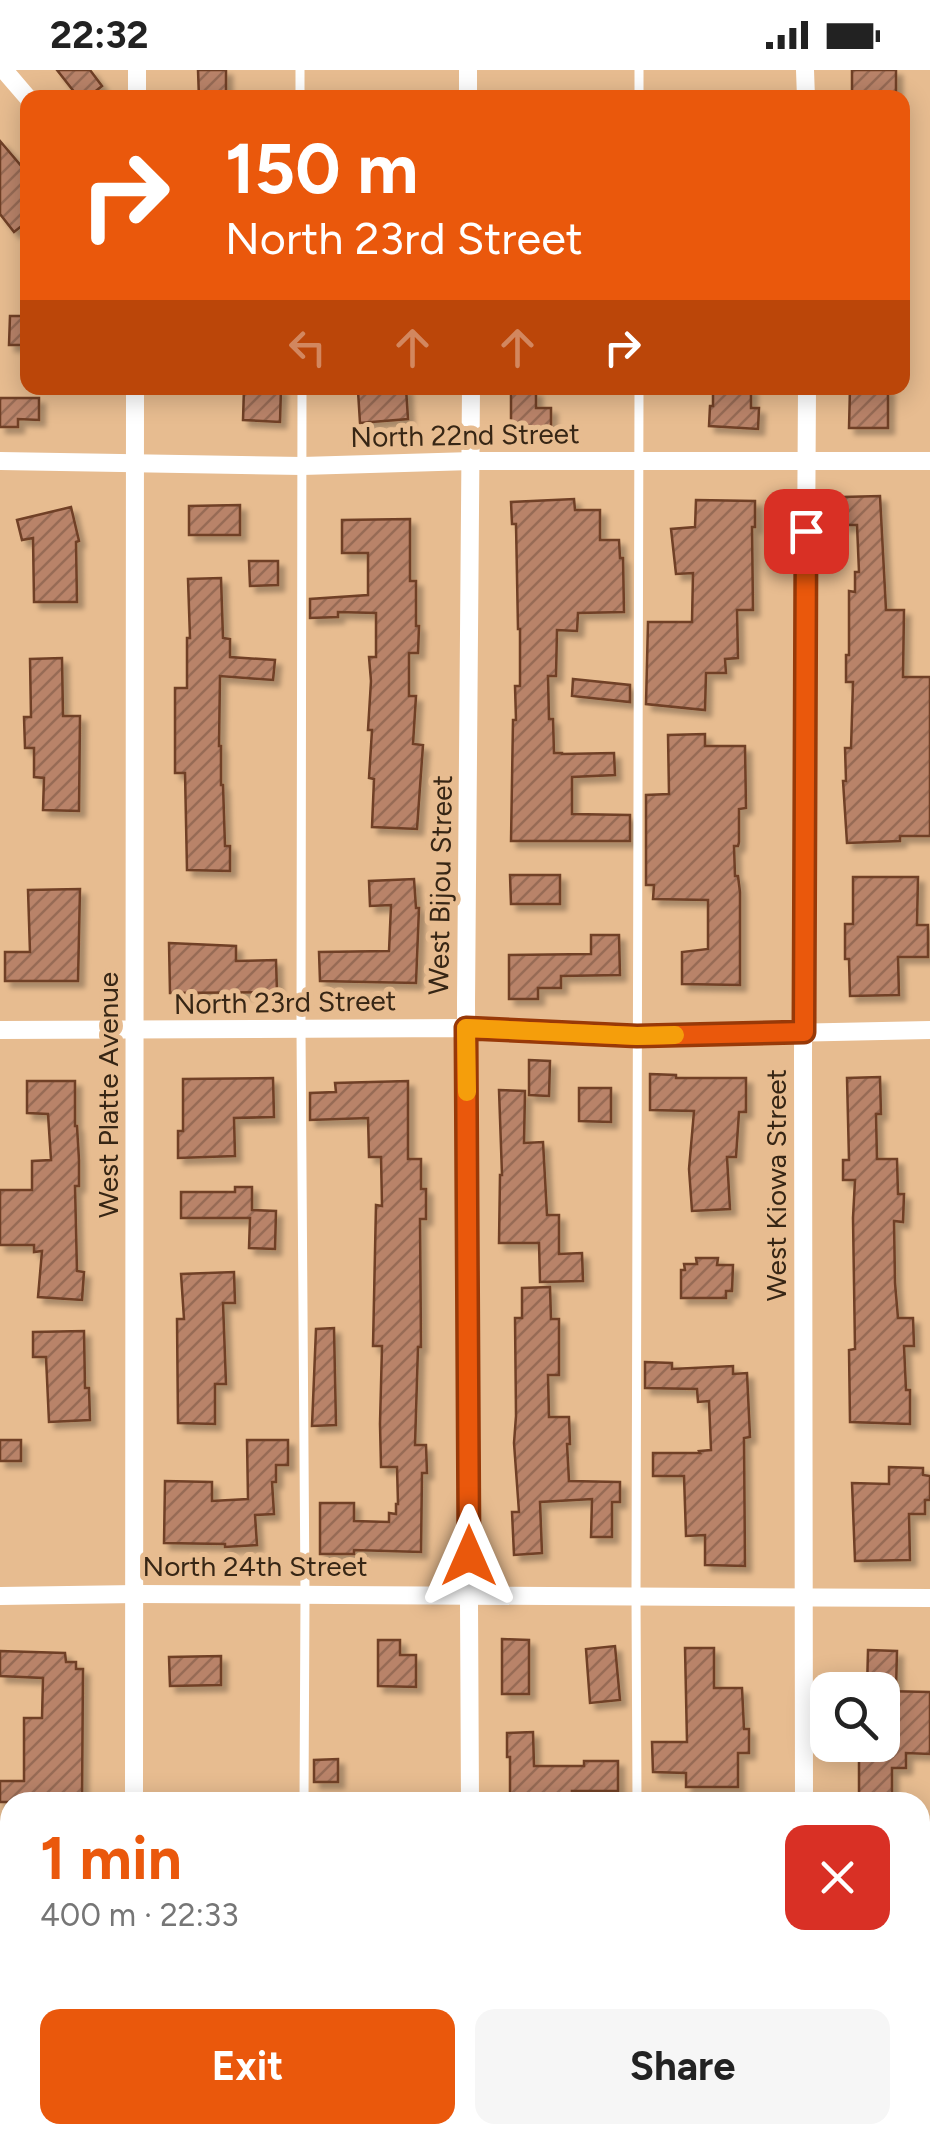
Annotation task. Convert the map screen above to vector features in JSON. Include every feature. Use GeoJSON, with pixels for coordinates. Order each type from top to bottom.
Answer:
{"type":"FeatureCollection","features":[{"type":"Feature","properties":{"kind":"street"},"geometry":{"type":"LineString","coordinates":[[4,70],[21,90]]}},
{"type":"Feature","properties":{"kind":"street","name":"West Platte Avenue"},"geometry":{"type":"LineString","coordinates":[[134,1792],[136,395]]}},
{"type":"Feature","properties":{"kind":"street","name":"West Bijou Street"},"geometry":{"type":"LineString","coordinates":[[470,1792],[466,1028],[472,395]]}},
{"type":"Feature","properties":{"kind":"street","name":"West Kiowa Street"},"geometry":{"type":"LineString","coordinates":[[804,1792],[806,395]]}},
{"type":"Feature","properties":{"kind":"street","name":"North 22nd Street"},"geometry":{"type":"LineString","coordinates":[[0,461],[302,466],[472,461],[930,462]]}},
{"type":"Feature","properties":{"kind":"street","name":"North 23rd Street"},"geometry":{"type":"LineString","coordinates":[[0,1030],[466,1028],[637,1036],[930,1030]]}},
{"type":"Feature","properties":{"kind":"street","name":"North 24th Street"},"geometry":{"type":"LineString","coordinates":[[0,1596],[930,1598]]}},
{"type":"Feature","properties":{"kind":"lane"},"geometry":{"type":"LineString","coordinates":[[302,395],[304,1792]]}},
{"type":"Feature","properties":{"kind":"lane"},"geometry":{"type":"LineString","coordinates":[[638,1792],[639,395]]}},
{"type":"Feature","properties":{"kind":"building"},"geometry":{"type":"Polygon","coordinates":[[[57,70],[90,70],[102,86],[97,90],[73,90],[57,70]]]}},
{"type":"Feature","properties":{"kind":"building"},"geometry":{"type":"Polygon","coordinates":[[[198,70],[226,70],[226,90],[199,90],[198,70]]]}},
{"type":"Feature","properties":{"kind":"building"},"geometry":{"type":"Polygon","coordinates":[[[852,70],[896,70],[896,90],[852,90],[852,70]]]}},
{"type":"Feature","properties":{"kind":"building"},"geometry":{"type":"Polygon","coordinates":[[[0,141],[20,165],[20,227],[14,232],[0,214],[0,141]]]}},
{"type":"Feature","properties":{"kind":"building"},"geometry":{"type":"Polygon","coordinates":[[[10,316],[20,316],[20,345],[9,345],[10,316]]]}},
{"type":"Feature","properties":{"kind":"building"},"geometry":{"type":"Polygon","coordinates":[[[244,395],[281,395],[280,422],[243,420],[244,395]]]}},
{"type":"Feature","properties":{"kind":"building"},"geometry":{"type":"Polygon","coordinates":[[[358,395],[406,395],[408,419],[360,423],[358,395]]]}},
{"type":"Feature","properties":{"kind":"building"},"geometry":{"type":"Polygon","coordinates":[[[511,395],[536,395],[536,408],[551,408],[551,434],[511,434],[511,395]]]}},
{"type":"Feature","properties":{"kind":"building"},"geometry":{"type":"Polygon","coordinates":[[[713,395],[751,395],[751,408],[759,408],[758,429],[709,426],[713,395]]]}},
{"type":"Feature","properties":{"kind":"building"},"geometry":{"type":"Polygon","coordinates":[[[850,395],[888,395],[888,428],[849,428],[850,395]]]}},
{"type":"Feature","properties":{"kind":"building"},"geometry":{"type":"Polygon","coordinates":[[[0,398],[39,398],[39,420],[18,419],[18,427],[0,427],[0,398]]]}},
{"type":"Feature","properties":{"kind":"building"},"geometry":{"type":"Polygon","coordinates":[[[880,496],[886,610],[904,610],[903,677],[930,677],[930,836],[847,843],[843,781],[845,748],[851,748],[853,682],[846,682],[846,655],[849,591],[855,592],[855,572],[859,572],[857,525],[844,525],[843,497],[880,496]]]}},
{"type":"Feature","properties":{"kind":"building"},"geometry":{"type":"Polygon","coordinates":[[[574,499],[575,510],[600,510],[600,540],[619,540],[624,612],[578,613],[577,631],[557,630],[556,676],[548,676],[554,753],[614,753],[615,775],[572,777],[572,814],[630,815],[630,841],[511,841],[513,720],[515,686],[520,686],[520,629],[516,524],[512,524],[511,502],[574,499]]]}},
{"type":"Feature","properties":{"kind":"building"},"geometry":{"type":"Polygon","coordinates":[[[696,500],[755,501],[753,610],[737,610],[738,658],[725,659],[726,673],[706,673],[705,710],[646,704],[648,622],[692,622],[693,573],[676,574],[671,529],[695,527],[696,500]]]}},
{"type":"Feature","properties":{"kind":"building"},"geometry":{"type":"Polygon","coordinates":[[[240,505],[240,535],[189,535],[189,506],[240,505]]]}},
{"type":"Feature","properties":{"kind":"building"},"geometry":{"type":"Polygon","coordinates":[[[71,507],[79,541],[77,602],[34,602],[33,538],[22,540],[17,520],[71,507]]]}},
{"type":"Feature","properties":{"kind":"building"},"geometry":{"type":"Polygon","coordinates":[[[410,519],[410,581],[416,581],[419,626],[418,653],[409,653],[409,696],[416,696],[413,744],[423,745],[417,829],[372,827],[369,657],[376,657],[376,613],[338,612],[338,617],[310,618],[310,599],[368,595],[368,553],[342,553],[342,520],[410,519]]]}},
{"type":"Feature","properties":{"kind":"building"},"geometry":{"type":"Polygon","coordinates":[[[249,561],[278,561],[278,585],[250,586],[249,561]]]}},
{"type":"Feature","properties":{"kind":"building"},"geometry":{"type":"Polygon","coordinates":[[[221,578],[223,638],[230,639],[230,657],[275,660],[273,680],[220,676],[221,785],[230,871],[187,870],[185,773],[175,773],[175,688],[187,688],[188,579],[221,578]]]}},
{"type":"Feature","properties":{"kind":"building"},"geometry":{"type":"Polygon","coordinates":[[[62,658],[63,716],[80,716],[79,811],[43,810],[44,778],[34,777],[34,748],[25,748],[24,717],[31,717],[30,659],[62,658]]]}},
{"type":"Feature","properties":{"kind":"building"},"geometry":{"type":"Polygon","coordinates":[[[573,679],[630,685],[630,702],[572,696],[573,679]]]}},
{"type":"Feature","properties":{"kind":"building"},"geometry":{"type":"Polygon","coordinates":[[[705,734],[705,746],[745,746],[746,808],[739,809],[739,842],[734,846],[740,892],[740,985],[682,984],[682,952],[708,949],[708,900],[653,899],[654,885],[646,885],[646,795],[669,794],[668,735],[705,734]]]}},
{"type":"Feature","properties":{"kind":"building"},"geometry":{"type":"Polygon","coordinates":[[[510,875],[560,875],[560,904],[511,904],[510,875]]]}},
{"type":"Feature","properties":{"kind":"building"},"geometry":{"type":"Polygon","coordinates":[[[853,877],[918,877],[917,925],[928,925],[928,957],[898,957],[899,995],[850,996],[845,924],[853,924],[853,877]]]}},
{"type":"Feature","properties":{"kind":"building"},"geometry":{"type":"Polygon","coordinates":[[[414,879],[419,908],[416,983],[320,981],[319,952],[389,951],[391,905],[370,906],[369,881],[414,879]]]}},
{"type":"Feature","properties":{"kind":"building"},"geometry":{"type":"Polygon","coordinates":[[[80,889],[78,981],[5,981],[5,952],[30,952],[28,890],[80,889]]]}},
{"type":"Feature","properties":{"kind":"building"},"geometry":{"type":"Polygon","coordinates":[[[591,935],[619,935],[620,975],[561,976],[561,988],[538,988],[538,999],[509,999],[509,955],[591,954],[591,935]]]}},
{"type":"Feature","properties":{"kind":"building"},"geometry":{"type":"Polygon","coordinates":[[[169,943],[236,946],[236,961],[276,960],[277,992],[170,993],[169,943]]]}},
{"type":"Feature","properties":{"kind":"building"},"geometry":{"type":"Polygon","coordinates":[[[529,1060],[550,1061],[549,1096],[529,1095],[529,1060]]]}},
{"type":"Feature","properties":{"kind":"building"},"geometry":{"type":"Polygon","coordinates":[[[650,1074],[746,1078],[746,1112],[739,1112],[736,1157],[727,1157],[730,1209],[692,1211],[689,1169],[694,1111],[650,1110],[650,1074]]]}},
{"type":"Feature","properties":{"kind":"building"},"geometry":{"type":"Polygon","coordinates":[[[880,1077],[877,1159],[897,1159],[898,1194],[904,1194],[903,1222],[894,1221],[895,1283],[898,1318],[913,1318],[914,1346],[904,1346],[910,1424],[850,1422],[849,1350],[855,1349],[855,1180],[843,1180],[843,1160],[849,1160],[847,1078],[880,1077]]]}},
{"type":"Feature","properties":{"kind":"building"},"geometry":{"type":"Polygon","coordinates":[[[273,1078],[274,1117],[234,1118],[235,1156],[178,1158],[178,1131],[183,1131],[183,1079],[273,1078]]]}},
{"type":"Feature","properties":{"kind":"building"},"geometry":{"type":"Polygon","coordinates":[[[27,1081],[75,1081],[79,1160],[79,1186],[75,1186],[77,1271],[84,1272],[82,1300],[38,1297],[42,1251],[34,1252],[34,1245],[0,1245],[0,1190],[32,1190],[32,1161],[51,1160],[48,1114],[27,1113],[27,1081]]]}},
{"type":"Feature","properties":{"kind":"building"},"geometry":{"type":"Polygon","coordinates":[[[408,1081],[408,1159],[421,1159],[421,1189],[426,1189],[426,1219],[420,1219],[421,1347],[415,1445],[426,1445],[421,1552],[354,1550],[354,1554],[320,1554],[320,1503],[354,1503],[354,1521],[389,1522],[389,1513],[396,1514],[398,1504],[397,1467],[381,1467],[382,1346],[373,1346],[376,1205],[382,1206],[381,1157],[369,1157],[368,1118],[310,1120],[310,1093],[336,1092],[335,1083],[408,1081]]]}},
{"type":"Feature","properties":{"kind":"building"},"geometry":{"type":"Polygon","coordinates":[[[579,1088],[611,1088],[611,1122],[579,1121],[579,1088]]]}},
{"type":"Feature","properties":{"kind":"building"},"geometry":{"type":"Polygon","coordinates":[[[499,1090],[525,1091],[524,1143],[543,1142],[547,1215],[559,1215],[559,1254],[582,1253],[583,1281],[540,1282],[539,1243],[499,1243],[499,1090]]]}},
{"type":"Feature","properties":{"kind":"building"},"geometry":{"type":"Polygon","coordinates":[[[235,1187],[252,1187],[252,1210],[276,1211],[275,1249],[249,1248],[250,1218],[181,1218],[181,1192],[235,1192],[235,1187]]]}},
{"type":"Feature","properties":{"kind":"building"},"geometry":{"type":"Polygon","coordinates":[[[696,1258],[718,1258],[717,1265],[733,1265],[732,1291],[726,1291],[726,1298],[681,1298],[681,1270],[685,1270],[684,1264],[697,1264],[696,1258]]]}},
{"type":"Feature","properties":{"kind":"building"},"geometry":{"type":"Polygon","coordinates":[[[234,1272],[235,1303],[223,1303],[226,1384],[215,1384],[215,1424],[178,1423],[177,1319],[184,1319],[181,1274],[234,1272]]]}},
{"type":"Feature","properties":{"kind":"building"},"geometry":{"type":"Polygon","coordinates":[[[550,1287],[551,1319],[559,1319],[559,1375],[548,1375],[549,1417],[569,1417],[569,1481],[620,1482],[620,1502],[612,1502],[612,1537],[591,1537],[592,1499],[540,1502],[542,1553],[514,1555],[512,1512],[519,1512],[514,1443],[515,1318],[522,1318],[522,1288],[550,1287]]]}},
{"type":"Feature","properties":{"kind":"building"},"geometry":{"type":"Polygon","coordinates":[[[334,1328],[336,1425],[312,1426],[316,1329],[334,1328]]]}},
{"type":"Feature","properties":{"kind":"building"},"geometry":{"type":"Polygon","coordinates":[[[84,1331],[90,1420],[49,1422],[46,1357],[33,1357],[33,1332],[84,1331]]]}},
{"type":"Feature","properties":{"kind":"building"},"geometry":{"type":"Polygon","coordinates":[[[645,1362],[672,1363],[672,1369],[733,1366],[733,1374],[747,1373],[750,1437],[744,1438],[745,1566],[705,1565],[705,1535],[686,1536],[684,1476],[653,1476],[653,1453],[711,1450],[709,1401],[698,1402],[697,1389],[645,1388],[645,1362]]]}},
{"type":"Feature","properties":{"kind":"building"},"geometry":{"type":"Polygon","coordinates":[[[0,1440],[21,1440],[21,1461],[0,1461],[0,1440]]]}},
{"type":"Feature","properties":{"kind":"building"},"geometry":{"type":"Polygon","coordinates":[[[247,1440],[288,1440],[288,1465],[276,1465],[276,1482],[272,1482],[274,1514],[255,1515],[257,1545],[164,1543],[165,1481],[212,1482],[212,1501],[248,1499],[247,1440]]]}},
{"type":"Feature","properties":{"kind":"building"},"geometry":{"type":"Polygon","coordinates":[[[889,1467],[923,1468],[923,1475],[930,1476],[930,1500],[925,1500],[925,1514],[909,1514],[910,1560],[855,1561],[852,1483],[889,1484],[889,1467]]]}},
{"type":"Feature","properties":{"kind":"building"},"geometry":{"type":"Polygon","coordinates":[[[502,1639],[529,1640],[529,1694],[502,1694],[502,1639]]]}},
{"type":"Feature","properties":{"kind":"building"},"geometry":{"type":"Polygon","coordinates":[[[378,1640],[400,1640],[400,1655],[416,1655],[416,1687],[378,1686],[378,1640]]]}},
{"type":"Feature","properties":{"kind":"building"},"geometry":{"type":"Polygon","coordinates":[[[615,1646],[620,1700],[590,1703],[586,1649],[615,1646]]]}},
{"type":"Feature","properties":{"kind":"building"},"geometry":{"type":"Polygon","coordinates":[[[685,1648],[714,1648],[714,1688],[742,1688],[749,1753],[738,1753],[738,1787],[686,1787],[686,1773],[653,1772],[652,1742],[687,1742],[685,1648]]]}},
{"type":"Feature","properties":{"kind":"building"},"geometry":{"type":"Polygon","coordinates":[[[868,1650],[897,1651],[896,1672],[867,1672],[868,1650]]]}},
{"type":"Feature","properties":{"kind":"building"},"geometry":{"type":"Polygon","coordinates":[[[0,1651],[65,1653],[66,1662],[76,1662],[76,1669],[83,1669],[82,1792],[0,1792],[0,1781],[24,1781],[24,1718],[42,1718],[43,1678],[0,1676],[0,1651]]]}},
{"type":"Feature","properties":{"kind":"building"},"geometry":{"type":"Polygon","coordinates":[[[221,1656],[221,1685],[170,1686],[169,1657],[221,1656]]]}},
{"type":"Feature","properties":{"kind":"building"},"geometry":{"type":"Polygon","coordinates":[[[900,1691],[930,1692],[930,1754],[906,1753],[906,1768],[892,1768],[892,1792],[859,1792],[859,1762],[900,1762],[900,1691]]]}},
{"type":"Feature","properties":{"kind":"building"},"geometry":{"type":"Polygon","coordinates":[[[533,1732],[534,1766],[618,1761],[618,1791],[510,1792],[507,1733],[533,1732]]]}},
{"type":"Feature","properties":{"kind":"building"},"geometry":{"type":"Polygon","coordinates":[[[338,1759],[338,1782],[314,1782],[314,1760],[338,1759]]]}},
{"type":"Feature","properties":{"kind":"slow traffic"},"geometry":{"type":"LineString","coordinates":[[467,1092],[466,1028],[675,1035]]}},
{"type":"Feature","properties":{"kind":"route"},"geometry":{"type":"LineString","coordinates":[[469,1556],[466,1028],[637,1036],[804,1032],[806,531]]}}]}
